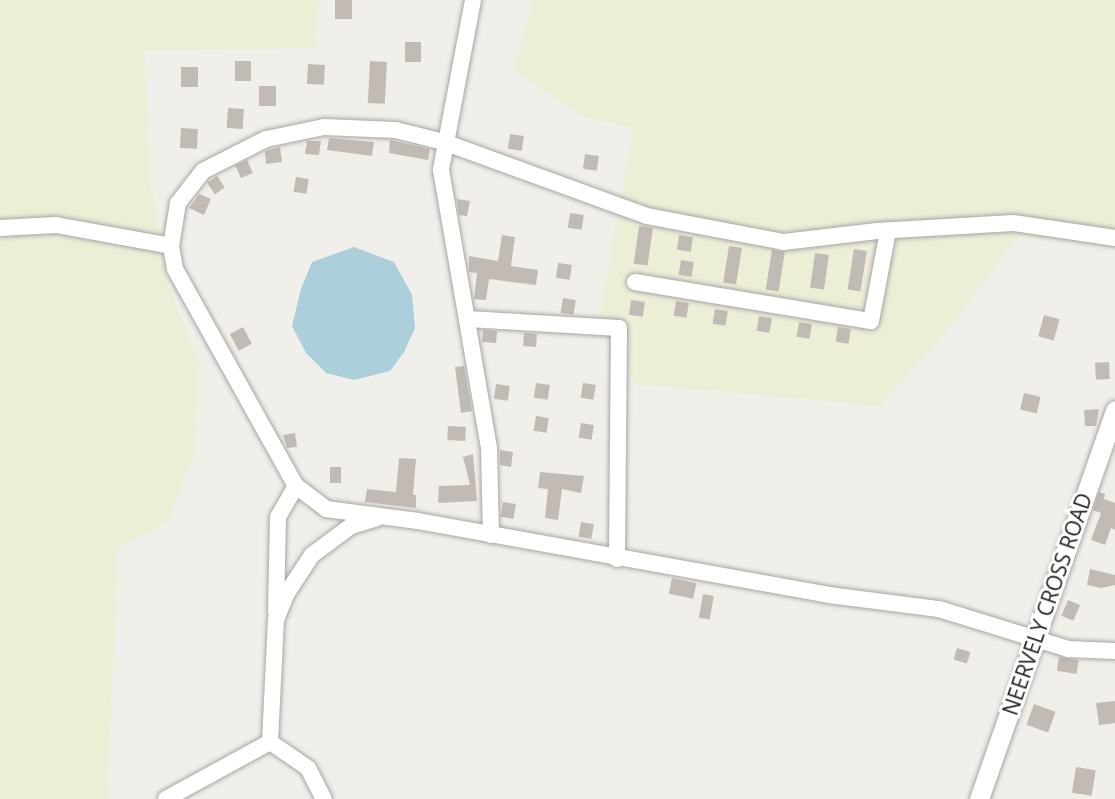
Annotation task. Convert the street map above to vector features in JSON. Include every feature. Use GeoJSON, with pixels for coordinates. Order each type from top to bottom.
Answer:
{"type":"FeatureCollection","features":[{"type":"Feature","properties":{"kind":"street"},"geometry":{"type":"LineString","coordinates":[[473,0],[444,142],[441,170],[489,449],[491,535]]}},
{"type":"Feature","properties":{"kind":"street"},"geometry":{"type":"LineString","coordinates":[[1115,238],[1013,223],[888,231],[784,242],[647,216],[444,142],[396,130],[324,127],[266,139],[203,171],[178,203],[171,246],[175,269],[296,486],[326,509],[383,516],[829,595],[939,609],[1068,649],[1115,651]]}},
{"type":"Feature","properties":{"kind":"street"},"geometry":{"type":"LineString","coordinates":[[0,228],[55,225],[171,246]]}},
{"type":"Feature","properties":{"kind":"street"},"geometry":{"type":"LineString","coordinates":[[635,282],[871,321],[888,231]]}},
{"type":"Feature","properties":{"kind":"street"},"geometry":{"type":"LineString","coordinates":[[468,319],[619,328],[617,559]]}},
{"type":"Feature","properties":{"kind":"street","name":"NEERVELY CROSS ROAD"},"geometry":{"type":"LineString","coordinates":[[978,799],[1115,410]]}},
{"type":"Feature","properties":{"kind":"street"},"geometry":{"type":"LineString","coordinates":[[270,742],[278,517],[296,486]]}},
{"type":"Feature","properties":{"kind":"street"},"geometry":{"type":"LineString","coordinates":[[276,620],[287,593],[312,555],[351,526],[383,516]]}},
{"type":"Feature","properties":{"kind":"street"},"geometry":{"type":"LineString","coordinates":[[166,799],[270,742]]}},
{"type":"Feature","properties":{"kind":"street"},"geometry":{"type":"LineString","coordinates":[[270,742],[308,768],[324,799]]}},
{"type":"Feature","properties":{"kind":"green space"},"geometry":{"type":"Polygon","coordinates":[[[0,0],[319,0],[315,48],[144,51],[150,180],[168,285],[199,363],[194,453],[169,520],[118,548],[107,799],[0,799],[0,0]]]}},
{"type":"Feature","properties":{"kind":"green space"},"geometry":{"type":"Polygon","coordinates":[[[534,0],[1115,0],[1115,246],[1018,236],[952,325],[880,406],[636,384],[598,328],[633,128],[582,116],[514,70],[534,0]]]}},
{"type":"Feature","properties":{"kind":"water"},"geometry":{"type":"Polygon","coordinates":[[[354,247],[394,262],[412,295],[415,328],[404,352],[390,371],[354,380],[326,373],[306,353],[292,326],[301,289],[312,262],[354,247]]]}},
{"type":"Feature","properties":{"kind":"building"},"geometry":{"type":"Polygon","coordinates":[[[335,0],[352,0],[352,19],[335,19],[335,0]]]}},
{"type":"Feature","properties":{"kind":"building"},"geometry":{"type":"Polygon","coordinates":[[[405,42],[421,42],[421,62],[405,62],[405,42]]]}},
{"type":"Feature","properties":{"kind":"building"},"geometry":{"type":"Polygon","coordinates":[[[235,61],[251,61],[251,81],[235,81],[235,61]]]}},
{"type":"Feature","properties":{"kind":"building"},"geometry":{"type":"Polygon","coordinates":[[[370,61],[387,62],[385,104],[368,103],[370,61]]]}},
{"type":"Feature","properties":{"kind":"building"},"geometry":{"type":"Polygon","coordinates":[[[308,64],[325,65],[324,85],[307,84],[308,64]]]}},
{"type":"Feature","properties":{"kind":"building"},"geometry":{"type":"Polygon","coordinates":[[[181,67],[198,67],[198,87],[181,87],[181,67]]]}},
{"type":"Feature","properties":{"kind":"building"},"geometry":{"type":"Polygon","coordinates":[[[259,86],[276,86],[276,106],[259,106],[259,86]]]}},
{"type":"Feature","properties":{"kind":"building"},"geometry":{"type":"Polygon","coordinates":[[[228,108],[244,109],[243,129],[227,128],[228,108]]]}},
{"type":"Feature","properties":{"kind":"building"},"geometry":{"type":"Polygon","coordinates":[[[181,128],[198,129],[197,149],[180,148],[181,128]]]}},
{"type":"Feature","properties":{"kind":"building"},"geometry":{"type":"Polygon","coordinates":[[[510,134],[524,136],[522,151],[508,149],[510,134]]]}},
{"type":"Feature","properties":{"kind":"building"},"geometry":{"type":"Polygon","coordinates":[[[329,138],[374,142],[372,156],[327,150],[329,138]]]}},
{"type":"Feature","properties":{"kind":"building"},"geometry":{"type":"Polygon","coordinates":[[[390,140],[430,149],[428,160],[389,153],[390,140]]]}},
{"type":"Feature","properties":{"kind":"building"},"geometry":{"type":"Polygon","coordinates":[[[307,141],[321,141],[319,155],[305,154],[307,141]]]}},
{"type":"Feature","properties":{"kind":"building"},"geometry":{"type":"Polygon","coordinates":[[[280,147],[282,162],[266,164],[265,151],[280,147]]]}},
{"type":"Feature","properties":{"kind":"building"},"geometry":{"type":"Polygon","coordinates":[[[585,154],[599,156],[597,171],[583,169],[585,154]]]}},
{"type":"Feature","properties":{"kind":"building"},"geometry":{"type":"Polygon","coordinates":[[[247,160],[253,173],[241,178],[235,165],[247,160]]]}},
{"type":"Feature","properties":{"kind":"building"},"geometry":{"type":"Polygon","coordinates":[[[217,176],[225,188],[215,194],[207,183],[217,176]]]}},
{"type":"Feature","properties":{"kind":"building"},"geometry":{"type":"Polygon","coordinates":[[[296,177],[309,179],[306,194],[294,192],[296,177]]]}},
{"type":"Feature","properties":{"kind":"building"},"geometry":{"type":"Polygon","coordinates":[[[199,194],[211,199],[204,215],[189,208],[199,194]]]}},
{"type":"Feature","properties":{"kind":"building"},"geometry":{"type":"Polygon","coordinates":[[[457,199],[470,201],[467,216],[459,215],[457,199]]]}},
{"type":"Feature","properties":{"kind":"building"},"geometry":{"type":"Polygon","coordinates":[[[570,213],[584,215],[582,230],[568,228],[570,213]]]}},
{"type":"Feature","properties":{"kind":"building"},"geometry":{"type":"Polygon","coordinates":[[[639,226],[653,228],[648,266],[634,264],[639,226]]]}},
{"type":"Feature","properties":{"kind":"building"},"geometry":{"type":"Polygon","coordinates":[[[502,235],[515,237],[511,266],[538,270],[536,285],[489,279],[486,300],[474,299],[477,273],[469,272],[469,256],[498,261],[502,235]]]}},
{"type":"Feature","properties":{"kind":"building"},"geometry":{"type":"Polygon","coordinates":[[[679,235],[693,237],[691,252],[677,250],[679,235]]]}},
{"type":"Feature","properties":{"kind":"building"},"geometry":{"type":"Polygon","coordinates":[[[729,246],[742,248],[736,285],[723,283],[729,246]]]}},
{"type":"Feature","properties":{"kind":"building"},"geometry":{"type":"Polygon","coordinates":[[[854,249],[867,251],[860,292],[848,289],[854,249]]]}},
{"type":"Feature","properties":{"kind":"building"},"geometry":{"type":"Polygon","coordinates":[[[772,250],[785,252],[779,292],[766,290],[772,250]]]}},
{"type":"Feature","properties":{"kind":"building"},"geometry":{"type":"Polygon","coordinates":[[[815,253],[829,255],[824,290],[810,288],[815,253]]]}},
{"type":"Feature","properties":{"kind":"building"},"geometry":{"type":"Polygon","coordinates":[[[681,260],[694,262],[691,277],[679,275],[681,260]]]}},
{"type":"Feature","properties":{"kind":"building"},"geometry":{"type":"Polygon","coordinates":[[[558,263],[572,265],[570,280],[556,278],[558,263]]]}},
{"type":"Feature","properties":{"kind":"building"},"geometry":{"type":"Polygon","coordinates":[[[563,298],[576,300],[573,315],[561,313],[563,298]]]}},
{"type":"Feature","properties":{"kind":"building"},"geometry":{"type":"Polygon","coordinates":[[[631,300],[645,302],[643,317],[629,315],[631,300]]]}},
{"type":"Feature","properties":{"kind":"building"},"geometry":{"type":"Polygon","coordinates":[[[676,301],[689,303],[686,318],[674,316],[676,301]]]}},
{"type":"Feature","properties":{"kind":"building"},"geometry":{"type":"Polygon","coordinates":[[[715,309],[728,311],[725,326],[713,324],[715,309]]]}},
{"type":"Feature","properties":{"kind":"building"},"geometry":{"type":"Polygon","coordinates":[[[1044,315],[1059,319],[1054,340],[1038,336],[1044,315]]]}},
{"type":"Feature","properties":{"kind":"building"},"geometry":{"type":"Polygon","coordinates":[[[759,316],[772,318],[769,333],[757,331],[759,316]]]}},
{"type":"Feature","properties":{"kind":"building"},"geometry":{"type":"Polygon","coordinates":[[[799,322],[812,324],[809,339],[797,337],[799,322]]]}},
{"type":"Feature","properties":{"kind":"building"},"geometry":{"type":"Polygon","coordinates":[[[243,327],[252,344],[239,351],[230,334],[243,327]]]}},
{"type":"Feature","properties":{"kind":"building"},"geometry":{"type":"Polygon","coordinates":[[[838,327],[851,329],[848,344],[836,342],[838,327]]]}},
{"type":"Feature","properties":{"kind":"building"},"geometry":{"type":"Polygon","coordinates":[[[483,330],[497,331],[496,343],[482,342],[483,330]]]}},
{"type":"Feature","properties":{"kind":"building"},"geometry":{"type":"Polygon","coordinates":[[[524,333],[537,334],[536,347],[523,346],[524,333]]]}},
{"type":"Feature","properties":{"kind":"building"},"geometry":{"type":"Polygon","coordinates":[[[1109,362],[1110,379],[1096,380],[1095,363],[1109,362]]]}},
{"type":"Feature","properties":{"kind":"building"},"geometry":{"type":"Polygon","coordinates":[[[464,366],[472,411],[461,413],[455,367],[464,366]]]}},
{"type":"Feature","properties":{"kind":"building"},"geometry":{"type":"Polygon","coordinates":[[[536,383],[550,385],[548,400],[534,398],[536,383]]]}},
{"type":"Feature","properties":{"kind":"building"},"geometry":{"type":"Polygon","coordinates":[[[583,383],[596,385],[593,400],[581,398],[583,383]]]}},
{"type":"Feature","properties":{"kind":"building"},"geometry":{"type":"Polygon","coordinates":[[[496,384],[510,386],[508,401],[494,399],[496,384]]]}},
{"type":"Feature","properties":{"kind":"building"},"geometry":{"type":"Polygon","coordinates":[[[1024,393],[1041,397],[1037,413],[1020,410],[1024,393]]]}},
{"type":"Feature","properties":{"kind":"building"},"geometry":{"type":"Polygon","coordinates":[[[1099,409],[1096,426],[1085,426],[1084,410],[1099,409]]]}},
{"type":"Feature","properties":{"kind":"building"},"geometry":{"type":"Polygon","coordinates":[[[536,416],[549,418],[546,433],[534,431],[536,416]]]}},
{"type":"Feature","properties":{"kind":"building"},"geometry":{"type":"Polygon","coordinates":[[[581,423],[594,425],[591,440],[579,438],[581,423]]]}},
{"type":"Feature","properties":{"kind":"building"},"geometry":{"type":"Polygon","coordinates":[[[448,426],[466,427],[465,441],[447,440],[448,426]]]}},
{"type":"Feature","properties":{"kind":"building"},"geometry":{"type":"Polygon","coordinates":[[[295,433],[297,447],[287,448],[283,435],[295,433]]]}},
{"type":"Feature","properties":{"kind":"building"},"geometry":{"type":"Polygon","coordinates":[[[500,450],[513,452],[511,467],[500,465],[500,450]]]}},
{"type":"Feature","properties":{"kind":"building"},"geometry":{"type":"Polygon","coordinates":[[[473,454],[477,501],[438,503],[439,486],[470,485],[463,457],[473,454]]]}},
{"type":"Feature","properties":{"kind":"building"},"geometry":{"type":"Polygon","coordinates":[[[399,458],[416,459],[413,495],[416,495],[416,508],[365,502],[367,489],[396,492],[399,458]]]}},
{"type":"Feature","properties":{"kind":"building"},"geometry":{"type":"Polygon","coordinates":[[[330,467],[341,467],[341,483],[330,483],[330,467]]]}},
{"type":"Feature","properties":{"kind":"building"},"geometry":{"type":"Polygon","coordinates":[[[540,472],[584,476],[581,493],[562,489],[558,520],[545,518],[548,489],[538,488],[540,472]]]}},
{"type":"Feature","properties":{"kind":"building"},"geometry":{"type":"Polygon","coordinates":[[[1099,492],[1105,494],[1104,499],[1115,503],[1115,530],[1111,528],[1105,545],[1091,540],[1101,513],[1093,510],[1099,492]]]}},
{"type":"Feature","properties":{"kind":"building"},"geometry":{"type":"Polygon","coordinates":[[[503,502],[516,504],[513,519],[501,517],[503,502]]]}},
{"type":"Feature","properties":{"kind":"building"},"geometry":{"type":"Polygon","coordinates":[[[581,522],[594,524],[591,539],[579,537],[581,522]]]}},
{"type":"Feature","properties":{"kind":"building"},"geometry":{"type":"Polygon","coordinates":[[[1090,569],[1115,575],[1115,585],[1101,588],[1087,585],[1090,569]]]}},
{"type":"Feature","properties":{"kind":"building"},"geometry":{"type":"Polygon","coordinates":[[[672,578],[696,583],[693,599],[669,594],[672,578]]]}},
{"type":"Feature","properties":{"kind":"building"},"geometry":{"type":"Polygon","coordinates":[[[703,594],[714,596],[710,620],[699,618],[703,594]]]}},
{"type":"Feature","properties":{"kind":"building"},"geometry":{"type":"Polygon","coordinates":[[[1068,600],[1080,605],[1073,621],[1061,616],[1068,600]]]}},
{"type":"Feature","properties":{"kind":"building"},"geometry":{"type":"Polygon","coordinates":[[[957,648],[970,652],[967,664],[953,659],[957,648]]]}},
{"type":"Feature","properties":{"kind":"building"},"geometry":{"type":"Polygon","coordinates":[[[1059,657],[1079,660],[1077,674],[1057,671],[1059,657]]]}},
{"type":"Feature","properties":{"kind":"building"},"geometry":{"type":"Polygon","coordinates":[[[1115,701],[1115,723],[1099,725],[1096,703],[1115,701]]]}},
{"type":"Feature","properties":{"kind":"building"},"geometry":{"type":"Polygon","coordinates":[[[1034,704],[1056,712],[1048,733],[1026,725],[1034,704]]]}},
{"type":"Feature","properties":{"kind":"building"},"geometry":{"type":"Polygon","coordinates":[[[1076,767],[1096,770],[1092,796],[1072,793],[1076,767]]]}}]}
